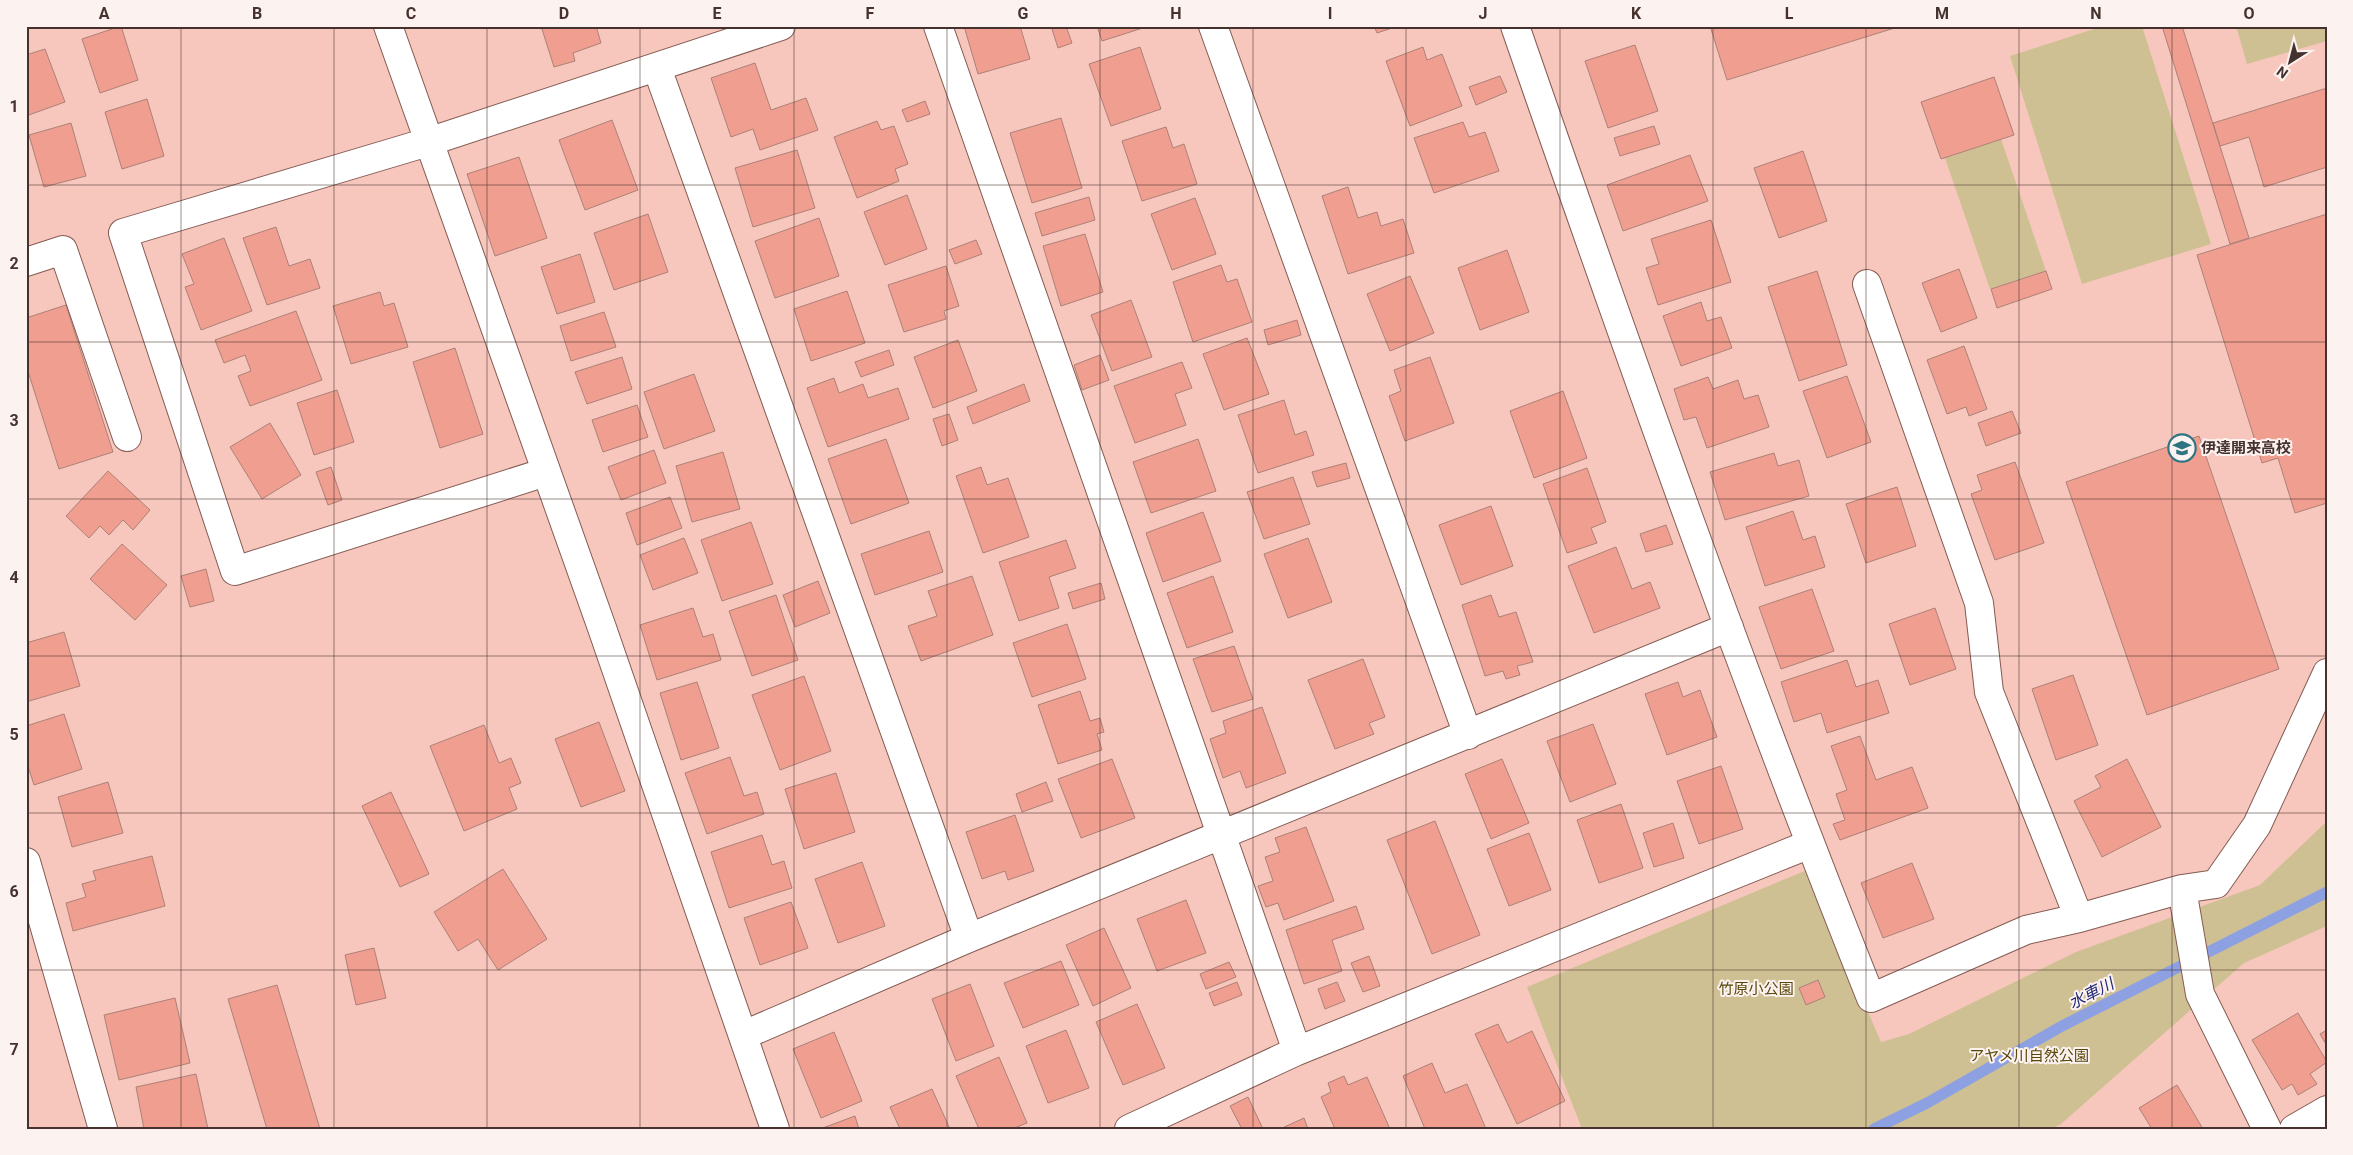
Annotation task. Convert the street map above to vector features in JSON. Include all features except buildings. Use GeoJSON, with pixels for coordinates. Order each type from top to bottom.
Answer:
{"type":"FeatureCollection","features":[{"type":"Feature","properties":{"kind":"street"},"geometry":{"type":"LineString","coordinates":[[388,26],[744,1035],[775,1129]]}},
{"type":"Feature","properties":{"kind":"street"},"geometry":{"type":"LineString","coordinates":[[546,472],[235,571],[123,233],[428,142],[781,26]]}},
{"type":"Feature","properties":{"kind":"street"},"geometry":{"type":"LineString","coordinates":[[938,26],[1297,1051]]}},
{"type":"Feature","properties":{"kind":"street"},"geometry":{"type":"LineString","coordinates":[[1213,26],[1468,735]]}},
{"type":"Feature","properties":{"kind":"street"},"geometry":{"type":"LineString","coordinates":[[1515,26],[1729,627],[1810,844],[1871,998],[2026,930],[2080,918],[2182,889],[2216,884],[2258,825],[2327,673]]}},
{"type":"Feature","properties":{"kind":"street"},"geometry":{"type":"LineString","coordinates":[[656,68],[969,938]]}},
{"type":"Feature","properties":{"kind":"street"},"geometry":{"type":"LineString","coordinates":[[26,262],[63,250],[127,437]]}},
{"type":"Feature","properties":{"kind":"street"},"geometry":{"type":"LineString","coordinates":[[1867,284],[1979,603],[1989,692],[2080,918]]}},
{"type":"Feature","properties":{"kind":"street"},"geometry":{"type":"LineString","coordinates":[[744,1035],[969,938],[1223,836],[1729,627]]}},
{"type":"Feature","properties":{"kind":"street"},"geometry":{"type":"LineString","coordinates":[[1129,1129],[1297,1051],[1810,844]]}},
{"type":"Feature","properties":{"kind":"street"},"geometry":{"type":"LineString","coordinates":[[26,862],[103,1129]]}},
{"type":"Feature","properties":{"kind":"street"},"geometry":{"type":"LineString","coordinates":[[2182,889],[2200,994],[2267,1129]]}},
{"type":"Feature","properties":{"kind":"street"},"geometry":{"type":"LineString","coordinates":[[2294,1129],[2327,1110]]}},
{"type":"Feature","properties":{"kind":"green space"},"geometry":{"type":"Polygon","coordinates":[[[2103,26],[2142,26],[2211,244],[2082,284],[2010,56],[2103,26]]]}},
{"type":"Feature","properties":{"kind":"green space"},"geometry":{"type":"Polygon","coordinates":[[[2236,26],[2327,26],[2327,41],[2247,64],[2236,26]]]}},
{"type":"Feature","properties":{"kind":"green space"},"geometry":{"type":"Polygon","coordinates":[[[2001,139],[2046,271],[1990,289],[1945,158],[2001,139]]]}},
{"type":"Feature","properties":{"kind":"green space"},"geometry":{"type":"Polygon","coordinates":[[[2327,821],[2327,926],[2244,963],[2061,1124],[2051,1129],[1582,1129],[1527,987],[1807,870],[1881,1042],[1909,1034],[2076,952],[2260,885],[2327,821]]]}},
{"type":"Feature","properties":{"kind":"waterway","name":"水車川"},"geometry":{"type":"LineString","coordinates":[[1874,1129],[1927,1103],[2062,1026],[2327,892]]}},
{"type":"Feature","properties":{"kind":"place","name":"伊達開来高校"},"geometry":{"type":"Point","coordinates":[2182,448]}},
{"type":"Feature","properties":{"kind":"park label","name":"竹原小公園"},"geometry":{"type":"Point","coordinates":[1756,989]}},
{"type":"Feature","properties":{"kind":"park label","name":"アヤメ川自然公園"},"geometry":{"type":"Point","coordinates":[2029,1056]}}]}
